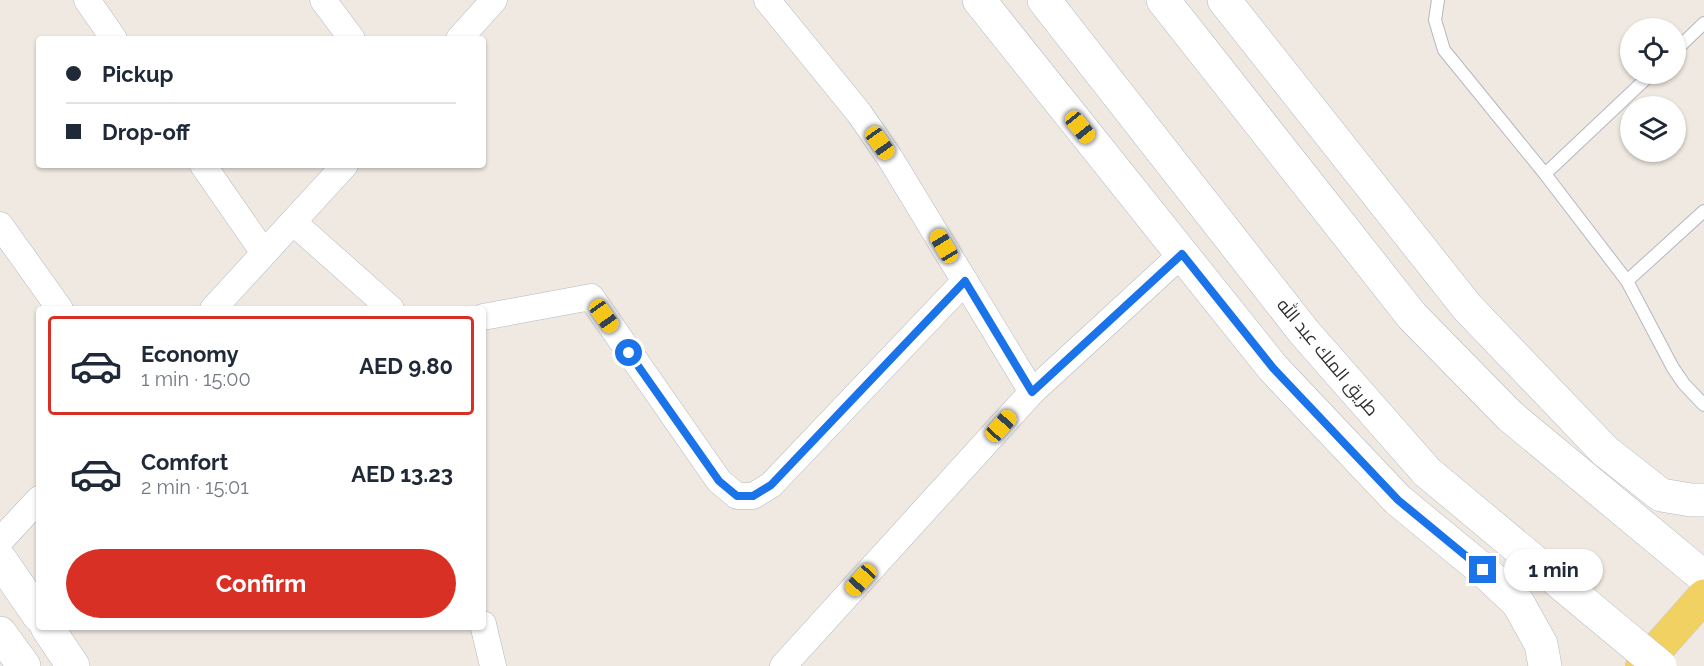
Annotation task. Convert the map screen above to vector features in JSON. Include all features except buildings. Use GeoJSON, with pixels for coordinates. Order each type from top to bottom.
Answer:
{"type":"FeatureCollection","features":[{"type":"Feature","properties":{"kind":"main road"},"geometry":{"type":"LineString","coordinates":[[1642,666],[1704,596]]}},
{"type":"Feature","properties":{"kind":"street"},"geometry":{"type":"LineString","coordinates":[[87,0],[112,36]]}},
{"type":"Feature","properties":{"kind":"street"},"geometry":{"type":"LineString","coordinates":[[323,0],[350,36]]}},
{"type":"Feature","properties":{"kind":"street"},"geometry":{"type":"LineString","coordinates":[[462,36],[494,0]]}},
{"type":"Feature","properties":{"kind":"street"},"geometry":{"type":"LineString","coordinates":[[767,0],[859,113],[890,158],[1032,392]]}},
{"type":"Feature","properties":{"kind":"street"},"geometry":{"type":"LineString","coordinates":[[979,0],[1273,368],[1398,500],[1483,570],[1518,603],[1541,644],[1545,666]]}},
{"type":"Feature","properties":{"kind":"street","name":"طريق الملك عبد الله"},"geometry":{"type":"LineString","coordinates":[[1044,0],[1304,332],[1427,472],[1660,666]]}},
{"type":"Feature","properties":{"kind":"street"},"geometry":{"type":"LineString","coordinates":[[1163,0],[1412,316],[1510,416],[1704,577]]}},
{"type":"Feature","properties":{"kind":"street"},"geometry":{"type":"LineString","coordinates":[[1224,0],[1467,307],[1491,333],[1605,451],[1661,495],[1704,500]]}},
{"type":"Feature","properties":{"kind":"street"},"geometry":{"type":"LineString","coordinates":[[205,168],[264,253]]}},
{"type":"Feature","properties":{"kind":"street"},"geometry":{"type":"LineString","coordinates":[[216,306],[342,168]]}},
{"type":"Feature","properties":{"kind":"street"},"geometry":{"type":"LineString","coordinates":[[293,222],[388,306]]}},
{"type":"Feature","properties":{"kind":"street"},"geometry":{"type":"LineString","coordinates":[[0,225],[58,306]]}},
{"type":"Feature","properties":{"kind":"street"},"geometry":{"type":"LineString","coordinates":[[783,666],[1032,392],[1182,254]]}},
{"type":"Feature","properties":{"kind":"street"},"geometry":{"type":"LineString","coordinates":[[486,316],[591,297],[719,481],[737,496],[753,496],[771,485],[965,281]]}},
{"type":"Feature","properties":{"kind":"street"},"geometry":{"type":"LineString","coordinates":[[0,541],[36,501]]}},
{"type":"Feature","properties":{"kind":"street"},"geometry":{"type":"LineString","coordinates":[[0,559],[36,612]]}},
{"type":"Feature","properties":{"kind":"street"},"geometry":{"type":"LineString","coordinates":[[48,630],[73,666]]}},
{"type":"Feature","properties":{"kind":"street"},"geometry":{"type":"LineString","coordinates":[[484,630],[493,666]]}},
{"type":"Feature","properties":{"kind":"lane"},"geometry":{"type":"LineString","coordinates":[[1438,0],[1435,20],[1444,50],[1545,174],[1627,281],[1673,368],[1684,384],[1704,405]]}},
{"type":"Feature","properties":{"kind":"lane"},"geometry":{"type":"LineString","coordinates":[[1686,40],[1704,23]]}},
{"type":"Feature","properties":{"kind":"lane"},"geometry":{"type":"LineString","coordinates":[[1545,174],[1640,84]]}},
{"type":"Feature","properties":{"kind":"lane"},"geometry":{"type":"LineString","coordinates":[[1627,281],[1704,211]]}},
{"type":"Feature","properties":{"kind":"route"},"geometry":{"type":"LineString","coordinates":[[629,353],[719,481],[737,496],[753,496],[771,485],[965,281],[1032,392],[1182,254],[1273,368],[1398,500],[1483,570]]}}]}
